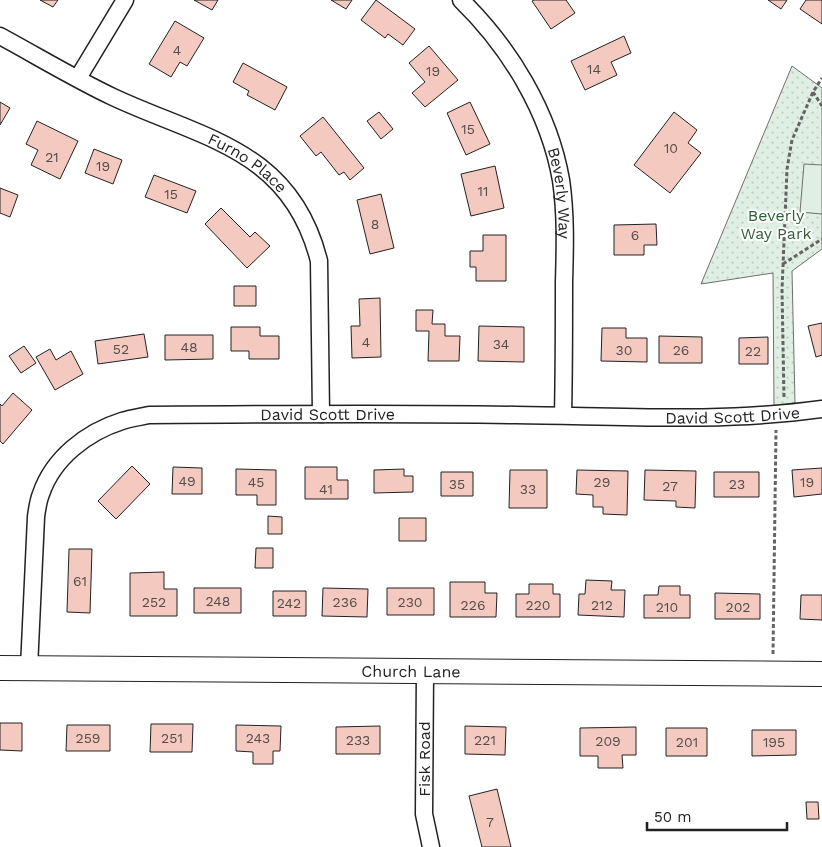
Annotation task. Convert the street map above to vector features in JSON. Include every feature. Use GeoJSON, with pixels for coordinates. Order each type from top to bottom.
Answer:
{"type":"FeatureCollection","features":[{"type":"Feature","properties":{"kind":"street"},"geometry":{"type":"LineString","coordinates":[[78,78],[125,0]]}},
{"type":"Feature","properties":{"kind":"street","name":"Beverly Way"},"geometry":{"type":"LineString","coordinates":[[461,0],[501,46],[524,81],[537,105],[552,142],[561,179],[565,216],[563,416]]}},
{"type":"Feature","properties":{"kind":"street","name":"Furno Place"},"geometry":{"type":"LineString","coordinates":[[0,36],[112,97],[217,140],[243,154],[267,172],[287,192],[302,214],[313,237],[319,261],[321,414]]}},
{"type":"Feature","properties":{"kind":"street","name":"David Scott Drive"},"geometry":{"type":"LineString","coordinates":[[29,668],[36,517],[44,487],[59,461],[77,444],[98,431],[122,421],[149,415],[321,414],[716,418],[822,409]]}},
{"type":"Feature","properties":{"kind":"street","name":"Church Lane"},"geometry":{"type":"LineString","coordinates":[[0,668],[822,674]]}},
{"type":"Feature","properties":{"kind":"street","name":"Fisk Road"},"geometry":{"type":"LineString","coordinates":[[425,671],[424,814],[431,847]]}},
{"type":"Feature","properties":{"kind":"path"},"geometry":{"type":"LineString","coordinates":[[773,673],[782,290],[787,169],[792,140],[813,92],[822,78]]}},
{"type":"Feature","properties":{"kind":"path"},"geometry":{"type":"LineString","coordinates":[[813,92],[822,106]]}},
{"type":"Feature","properties":{"kind":"path"},"geometry":{"type":"LineString","coordinates":[[783,264],[822,239]]}},
{"type":"Feature","properties":{"kind":"green space","name":"Beverly Way Park"},"geometry":{"type":"Polygon","coordinates":[[[792,66],[822,88],[822,249],[792,271],[795,403],[774,406],[773,273],[701,284],[792,66]]]}},
{"type":"Feature","properties":{"kind":"green space"},"geometry":{"type":"Polygon","coordinates":[[[804,164],[822,165],[822,214],[800,212],[804,164]]]}},
{"type":"Feature","properties":{"kind":"building"},"geometry":{"type":"Polygon","coordinates":[[[40,0],[58,0],[53,7],[40,0]]]}},
{"type":"Feature","properties":{"kind":"building"},"geometry":{"type":"Polygon","coordinates":[[[194,0],[218,0],[212,10],[194,0]]]}},
{"type":"Feature","properties":{"kind":"building"},"geometry":{"type":"Polygon","coordinates":[[[331,0],[352,0],[346,9],[331,0]]]}},
{"type":"Feature","properties":{"kind":"building"},"geometry":{"type":"Polygon","coordinates":[[[376,0],[415,29],[403,45],[388,34],[385,38],[361,20],[376,0]]]}},
{"type":"Feature","properties":{"kind":"building"},"geometry":{"type":"Polygon","coordinates":[[[566,0],[575,13],[551,29],[532,1],[566,0]]]}},
{"type":"Feature","properties":{"kind":"building"},"geometry":{"type":"Polygon","coordinates":[[[768,0],[787,0],[781,9],[768,0]]]}},
{"type":"Feature","properties":{"kind":"building"},"geometry":{"type":"Polygon","coordinates":[[[806,0],[822,0],[822,24],[800,9],[806,0]]]}},
{"type":"Feature","properties":{"kind":"building"},"geometry":{"type":"Polygon","coordinates":[[[175,21],[204,38],[187,66],[180,62],[171,77],[149,64],[175,21]]]}},
{"type":"Feature","properties":{"kind":"building"},"geometry":{"type":"Polygon","coordinates":[[[624,36],[631,53],[611,62],[617,75],[585,90],[571,61],[624,36]]]}},
{"type":"Feature","properties":{"kind":"building"},"geometry":{"type":"Polygon","coordinates":[[[429,46],[458,80],[425,107],[412,93],[425,82],[409,63],[429,46]]]}},
{"type":"Feature","properties":{"kind":"building"},"geometry":{"type":"Polygon","coordinates":[[[243,63],[287,87],[275,110],[247,95],[249,91],[233,82],[243,63]]]}},
{"type":"Feature","properties":{"kind":"building"},"geometry":{"type":"Polygon","coordinates":[[[0,102],[10,108],[0,125],[0,102]]]}},
{"type":"Feature","properties":{"kind":"building"},"geometry":{"type":"Polygon","coordinates":[[[470,102],[490,144],[466,155],[447,113],[470,102]]]}},
{"type":"Feature","properties":{"kind":"building"},"geometry":{"type":"Polygon","coordinates":[[[379,112],[393,129],[381,139],[367,121],[379,112]]]}},
{"type":"Feature","properties":{"kind":"building"},"geometry":{"type":"Polygon","coordinates":[[[674,112],[697,130],[688,143],[701,153],[670,193],[634,165],[674,112]]]}},
{"type":"Feature","properties":{"kind":"building"},"geometry":{"type":"Polygon","coordinates":[[[323,117],[364,168],[350,180],[344,172],[339,175],[321,152],[316,156],[300,136],[323,117]]]}},
{"type":"Feature","properties":{"kind":"building"},"geometry":{"type":"Polygon","coordinates":[[[37,121],[78,141],[60,179],[31,165],[38,150],[26,144],[37,121]]]}},
{"type":"Feature","properties":{"kind":"building"},"geometry":{"type":"Polygon","coordinates":[[[94,149],[122,160],[113,184],[85,173],[94,149]]]}},
{"type":"Feature","properties":{"kind":"building"},"geometry":{"type":"Polygon","coordinates":[[[495,166],[504,208],[471,216],[461,174],[495,166]]]}},
{"type":"Feature","properties":{"kind":"building"},"geometry":{"type":"Polygon","coordinates":[[[154,175],[196,191],[187,213],[145,197],[154,175]]]}},
{"type":"Feature","properties":{"kind":"building"},"geometry":{"type":"Polygon","coordinates":[[[0,188],[18,195],[10,217],[0,213],[0,188]]]}},
{"type":"Feature","properties":{"kind":"building"},"geometry":{"type":"Polygon","coordinates":[[[381,194],[394,248],[370,254],[357,200],[381,194]]]}},
{"type":"Feature","properties":{"kind":"building"},"geometry":{"type":"Polygon","coordinates":[[[221,208],[250,237],[255,232],[270,246],[247,268],[205,224],[221,208]]]}},
{"type":"Feature","properties":{"kind":"building"},"geometry":{"type":"Polygon","coordinates":[[[656,224],[657,245],[644,245],[644,255],[614,255],[614,225],[656,224]]]}},
{"type":"Feature","properties":{"kind":"building"},"geometry":{"type":"Polygon","coordinates":[[[483,235],[506,235],[506,281],[476,281],[476,267],[470,267],[470,251],[483,251],[483,235]]]}},
{"type":"Feature","properties":{"kind":"building"},"geometry":{"type":"Polygon","coordinates":[[[234,286],[256,286],[256,306],[234,306],[234,286]]]}},
{"type":"Feature","properties":{"kind":"building"},"geometry":{"type":"Polygon","coordinates":[[[380,298],[381,357],[352,358],[351,326],[360,326],[359,299],[380,298]]]}},
{"type":"Feature","properties":{"kind":"building"},"geometry":{"type":"Polygon","coordinates":[[[416,310],[433,310],[432,324],[445,324],[445,336],[460,336],[459,361],[428,361],[429,331],[416,331],[416,310]]]}},
{"type":"Feature","properties":{"kind":"building"},"geometry":{"type":"Polygon","coordinates":[[[822,323],[822,355],[816,357],[808,326],[822,323]]]}},
{"type":"Feature","properties":{"kind":"building"},"geometry":{"type":"Polygon","coordinates":[[[479,326],[524,327],[524,362],[478,361],[479,326]]]}},
{"type":"Feature","properties":{"kind":"building"},"geometry":{"type":"Polygon","coordinates":[[[231,327],[260,327],[260,336],[279,336],[279,359],[249,359],[249,351],[231,351],[231,327]]]}},
{"type":"Feature","properties":{"kind":"building"},"geometry":{"type":"Polygon","coordinates":[[[602,328],[626,328],[626,338],[647,338],[647,362],[601,361],[602,328]]]}},
{"type":"Feature","properties":{"kind":"building"},"geometry":{"type":"Polygon","coordinates":[[[144,334],[148,357],[98,364],[95,341],[144,334]]]}},
{"type":"Feature","properties":{"kind":"building"},"geometry":{"type":"Polygon","coordinates":[[[165,335],[213,335],[213,359],[165,360],[165,335]]]}},
{"type":"Feature","properties":{"kind":"building"},"geometry":{"type":"Polygon","coordinates":[[[659,336],[702,337],[702,363],[659,363],[659,336]]]}},
{"type":"Feature","properties":{"kind":"building"},"geometry":{"type":"Polygon","coordinates":[[[768,337],[768,364],[739,364],[739,338],[768,337]]]}},
{"type":"Feature","properties":{"kind":"building"},"geometry":{"type":"Polygon","coordinates":[[[24,346],[36,363],[21,373],[9,356],[24,346]]]}},
{"type":"Feature","properties":{"kind":"building"},"geometry":{"type":"Polygon","coordinates":[[[50,349],[56,360],[71,351],[83,374],[55,390],[36,357],[50,349]]]}},
{"type":"Feature","properties":{"kind":"building"},"geometry":{"type":"Polygon","coordinates":[[[13,393],[32,410],[3,444],[0,441],[0,404],[2,406],[13,393]]]}},
{"type":"Feature","properties":{"kind":"building"},"geometry":{"type":"Polygon","coordinates":[[[132,466],[150,484],[116,519],[98,501],[132,466]]]}},
{"type":"Feature","properties":{"kind":"building"},"geometry":{"type":"Polygon","coordinates":[[[173,467],[202,468],[202,494],[172,494],[173,467]]]}},
{"type":"Feature","properties":{"kind":"building"},"geometry":{"type":"Polygon","coordinates":[[[305,467],[337,467],[337,480],[348,480],[348,499],[305,499],[305,467]]]}},
{"type":"Feature","properties":{"kind":"building"},"geometry":{"type":"Polygon","coordinates":[[[822,468],[822,494],[794,497],[792,470],[822,468]]]}},
{"type":"Feature","properties":{"kind":"building"},"geometry":{"type":"Polygon","coordinates":[[[236,469],[276,470],[276,505],[257,505],[257,495],[236,495],[236,469]]]}},
{"type":"Feature","properties":{"kind":"building"},"geometry":{"type":"Polygon","coordinates":[[[404,469],[404,476],[413,476],[413,492],[374,493],[374,470],[404,469]]]}},
{"type":"Feature","properties":{"kind":"building"},"geometry":{"type":"Polygon","coordinates":[[[510,470],[547,470],[547,508],[509,508],[510,470]]]}},
{"type":"Feature","properties":{"kind":"building"},"geometry":{"type":"Polygon","coordinates":[[[577,470],[628,471],[627,515],[603,514],[603,507],[593,507],[593,495],[576,494],[577,470]]]}},
{"type":"Feature","properties":{"kind":"building"},"geometry":{"type":"Polygon","coordinates":[[[645,470],[696,471],[695,508],[676,507],[676,501],[644,500],[645,470]]]}},
{"type":"Feature","properties":{"kind":"building"},"geometry":{"type":"Polygon","coordinates":[[[441,472],[473,472],[473,496],[441,496],[441,472]]]}},
{"type":"Feature","properties":{"kind":"building"},"geometry":{"type":"Polygon","coordinates":[[[714,472],[759,472],[759,497],[714,497],[714,472]]]}},
{"type":"Feature","properties":{"kind":"building"},"geometry":{"type":"Polygon","coordinates":[[[268,516],[282,517],[282,534],[268,534],[268,516]]]}},
{"type":"Feature","properties":{"kind":"building"},"geometry":{"type":"Polygon","coordinates":[[[399,518],[426,518],[426,541],[399,541],[399,518]]]}},
{"type":"Feature","properties":{"kind":"building"},"geometry":{"type":"Polygon","coordinates":[[[256,548],[273,548],[273,568],[255,568],[256,548]]]}},
{"type":"Feature","properties":{"kind":"building"},"geometry":{"type":"Polygon","coordinates":[[[69,549],[92,549],[90,613],[67,612],[69,549]]]}},
{"type":"Feature","properties":{"kind":"building"},"geometry":{"type":"Polygon","coordinates":[[[164,572],[164,589],[177,589],[177,616],[130,616],[130,573],[164,572]]]}},
{"type":"Feature","properties":{"kind":"building"},"geometry":{"type":"Polygon","coordinates":[[[586,580],[612,581],[611,590],[625,590],[624,617],[578,615],[579,594],[585,594],[586,580]]]}},
{"type":"Feature","properties":{"kind":"building"},"geometry":{"type":"Polygon","coordinates":[[[450,582],[485,582],[485,593],[497,593],[496,617],[450,617],[450,582]]]}},
{"type":"Feature","properties":{"kind":"building"},"geometry":{"type":"Polygon","coordinates":[[[529,584],[553,584],[553,594],[560,594],[560,617],[516,617],[516,594],[529,594],[529,584]]]}},
{"type":"Feature","properties":{"kind":"building"},"geometry":{"type":"Polygon","coordinates":[[[659,586],[680,586],[680,595],[690,595],[690,618],[644,618],[644,595],[658,595],[659,586]]]}},
{"type":"Feature","properties":{"kind":"building"},"geometry":{"type":"Polygon","coordinates":[[[194,588],[241,588],[241,613],[194,613],[194,588]]]}},
{"type":"Feature","properties":{"kind":"building"},"geometry":{"type":"Polygon","coordinates":[[[323,588],[368,589],[367,617],[322,616],[323,588]]]}},
{"type":"Feature","properties":{"kind":"building"},"geometry":{"type":"Polygon","coordinates":[[[387,588],[434,588],[434,615],[387,615],[387,588]]]}},
{"type":"Feature","properties":{"kind":"building"},"geometry":{"type":"Polygon","coordinates":[[[273,591],[306,591],[306,616],[273,616],[273,591]]]}},
{"type":"Feature","properties":{"kind":"building"},"geometry":{"type":"Polygon","coordinates":[[[715,593],[760,594],[760,619],[715,619],[715,593]]]}},
{"type":"Feature","properties":{"kind":"building"},"geometry":{"type":"Polygon","coordinates":[[[801,595],[822,595],[822,620],[800,619],[801,595]]]}},
{"type":"Feature","properties":{"kind":"building"},"geometry":{"type":"Polygon","coordinates":[[[0,723],[22,723],[22,751],[0,750],[0,723]]]}},
{"type":"Feature","properties":{"kind":"building"},"geometry":{"type":"Polygon","coordinates":[[[151,724],[193,724],[192,752],[150,752],[151,724]]]}},
{"type":"Feature","properties":{"kind":"building"},"geometry":{"type":"Polygon","coordinates":[[[67,725],[110,725],[110,751],[66,751],[67,725]]]}},
{"type":"Feature","properties":{"kind":"building"},"geometry":{"type":"Polygon","coordinates":[[[236,725],[281,726],[280,751],[273,751],[273,764],[253,764],[253,752],[236,751],[236,725]]]}},
{"type":"Feature","properties":{"kind":"building"},"geometry":{"type":"Polygon","coordinates":[[[380,726],[380,754],[336,754],[336,727],[380,726]]]}},
{"type":"Feature","properties":{"kind":"building"},"geometry":{"type":"Polygon","coordinates":[[[465,726],[506,727],[505,755],[465,754],[465,726]]]}},
{"type":"Feature","properties":{"kind":"building"},"geometry":{"type":"Polygon","coordinates":[[[636,727],[636,755],[622,755],[623,768],[598,768],[598,756],[580,756],[580,728],[636,727]]]}},
{"type":"Feature","properties":{"kind":"building"},"geometry":{"type":"Polygon","coordinates":[[[666,728],[707,728],[707,756],[666,756],[666,728]]]}},
{"type":"Feature","properties":{"kind":"building"},"geometry":{"type":"Polygon","coordinates":[[[752,730],[796,730],[796,755],[752,756],[752,730]]]}},
{"type":"Feature","properties":{"kind":"building"},"geometry":{"type":"Polygon","coordinates":[[[497,789],[511,847],[482,847],[469,796],[497,789]]]}},
{"type":"Feature","properties":{"kind":"building"},"geometry":{"type":"Polygon","coordinates":[[[806,802],[818,802],[819,819],[807,819],[806,802]]]}}]}
